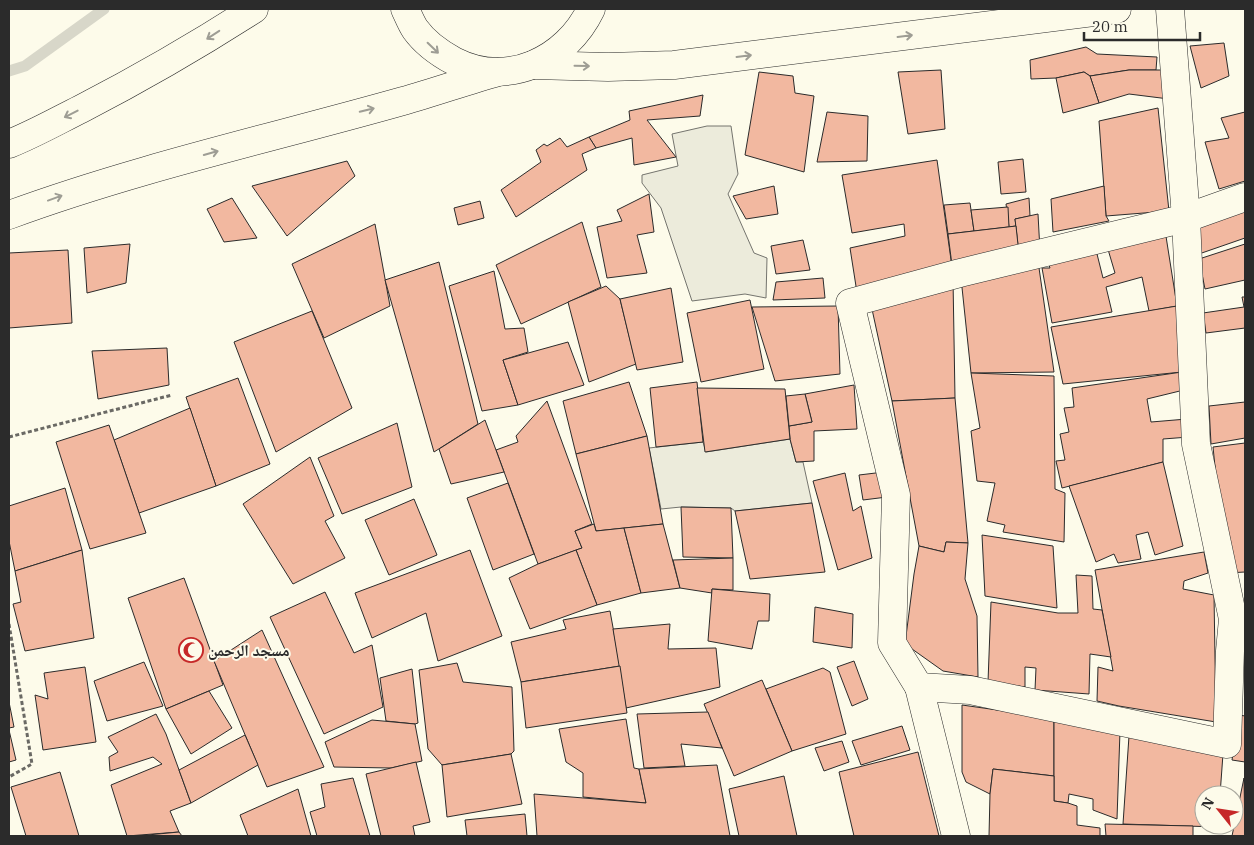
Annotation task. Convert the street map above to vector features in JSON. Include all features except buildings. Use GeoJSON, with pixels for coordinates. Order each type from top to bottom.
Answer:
{"type":"FeatureCollection","features":[{"type":"Feature","properties":{"kind":"main road"},"geometry":{"type":"LineString","coordinates":[[9,144],[27,137],[128,85],[206,40],[254,9]]}},
{"type":"Feature","properties":{"kind":"main road"},"geometry":{"type":"LineString","coordinates":[[405,9],[416,30],[438,53],[466,67],[498,72]]}},
{"type":"Feature","properties":{"kind":"main road"},"geometry":{"type":"LineString","coordinates":[[9,215],[61,196],[305,126],[404,101],[498,72],[516,70],[533,65],[557,52],[577,33],[591,9]]}},
{"type":"Feature","properties":{"kind":"main road"},"geometry":{"type":"LineString","coordinates":[[533,65],[608,67],[674,65],[1117,9]]}},
{"type":"Feature","properties":{"kind":"main road"},"geometry":{"type":"LineString","coordinates":[[919,687],[970,690],[1228,744],[1232,619],[1196,444],[1186,218],[1170,9]]}},
{"type":"Feature","properties":{"kind":"main road"},"geometry":{"type":"LineString","coordinates":[[956,836],[919,687],[892,643],[896,494],[850,302],[1186,218],[1245,197]]}},
{"type":"Feature","properties":{"kind":"path"},"geometry":{"type":"LineString","coordinates":[[9,437],[172,395]]}},
{"type":"Feature","properties":{"kind":"path"},"geometry":{"type":"LineString","coordinates":[[9,624],[32,764],[9,777]]}},
{"type":"Feature","properties":{"kind":"shaded area"},"geometry":{"type":"Polygon","coordinates":[[[707,126],[731,126],[738,174],[728,194],[754,253],[767,258],[766,298],[745,294],[692,301],[661,208],[642,183],[642,175],[678,166],[672,134],[707,126]]]}},
{"type":"Feature","properties":{"kind":"shaded area"},"geometry":{"type":"Polygon","coordinates":[[[790,439],[796,462],[803,462],[812,503],[735,511],[731,508],[681,507],[661,509],[649,448],[703,442],[706,452],[790,439]]]}},
{"type":"Feature","properties":{"kind":"waterway"},"geometry":{"type":"LineString","coordinates":[[9,71],[25,66],[104,9]]}},
{"type":"Feature","properties":{"kind":"place","name":"مسجد الرحمن"},"geometry":{"type":"Point","coordinates":[191,650]}}]}
